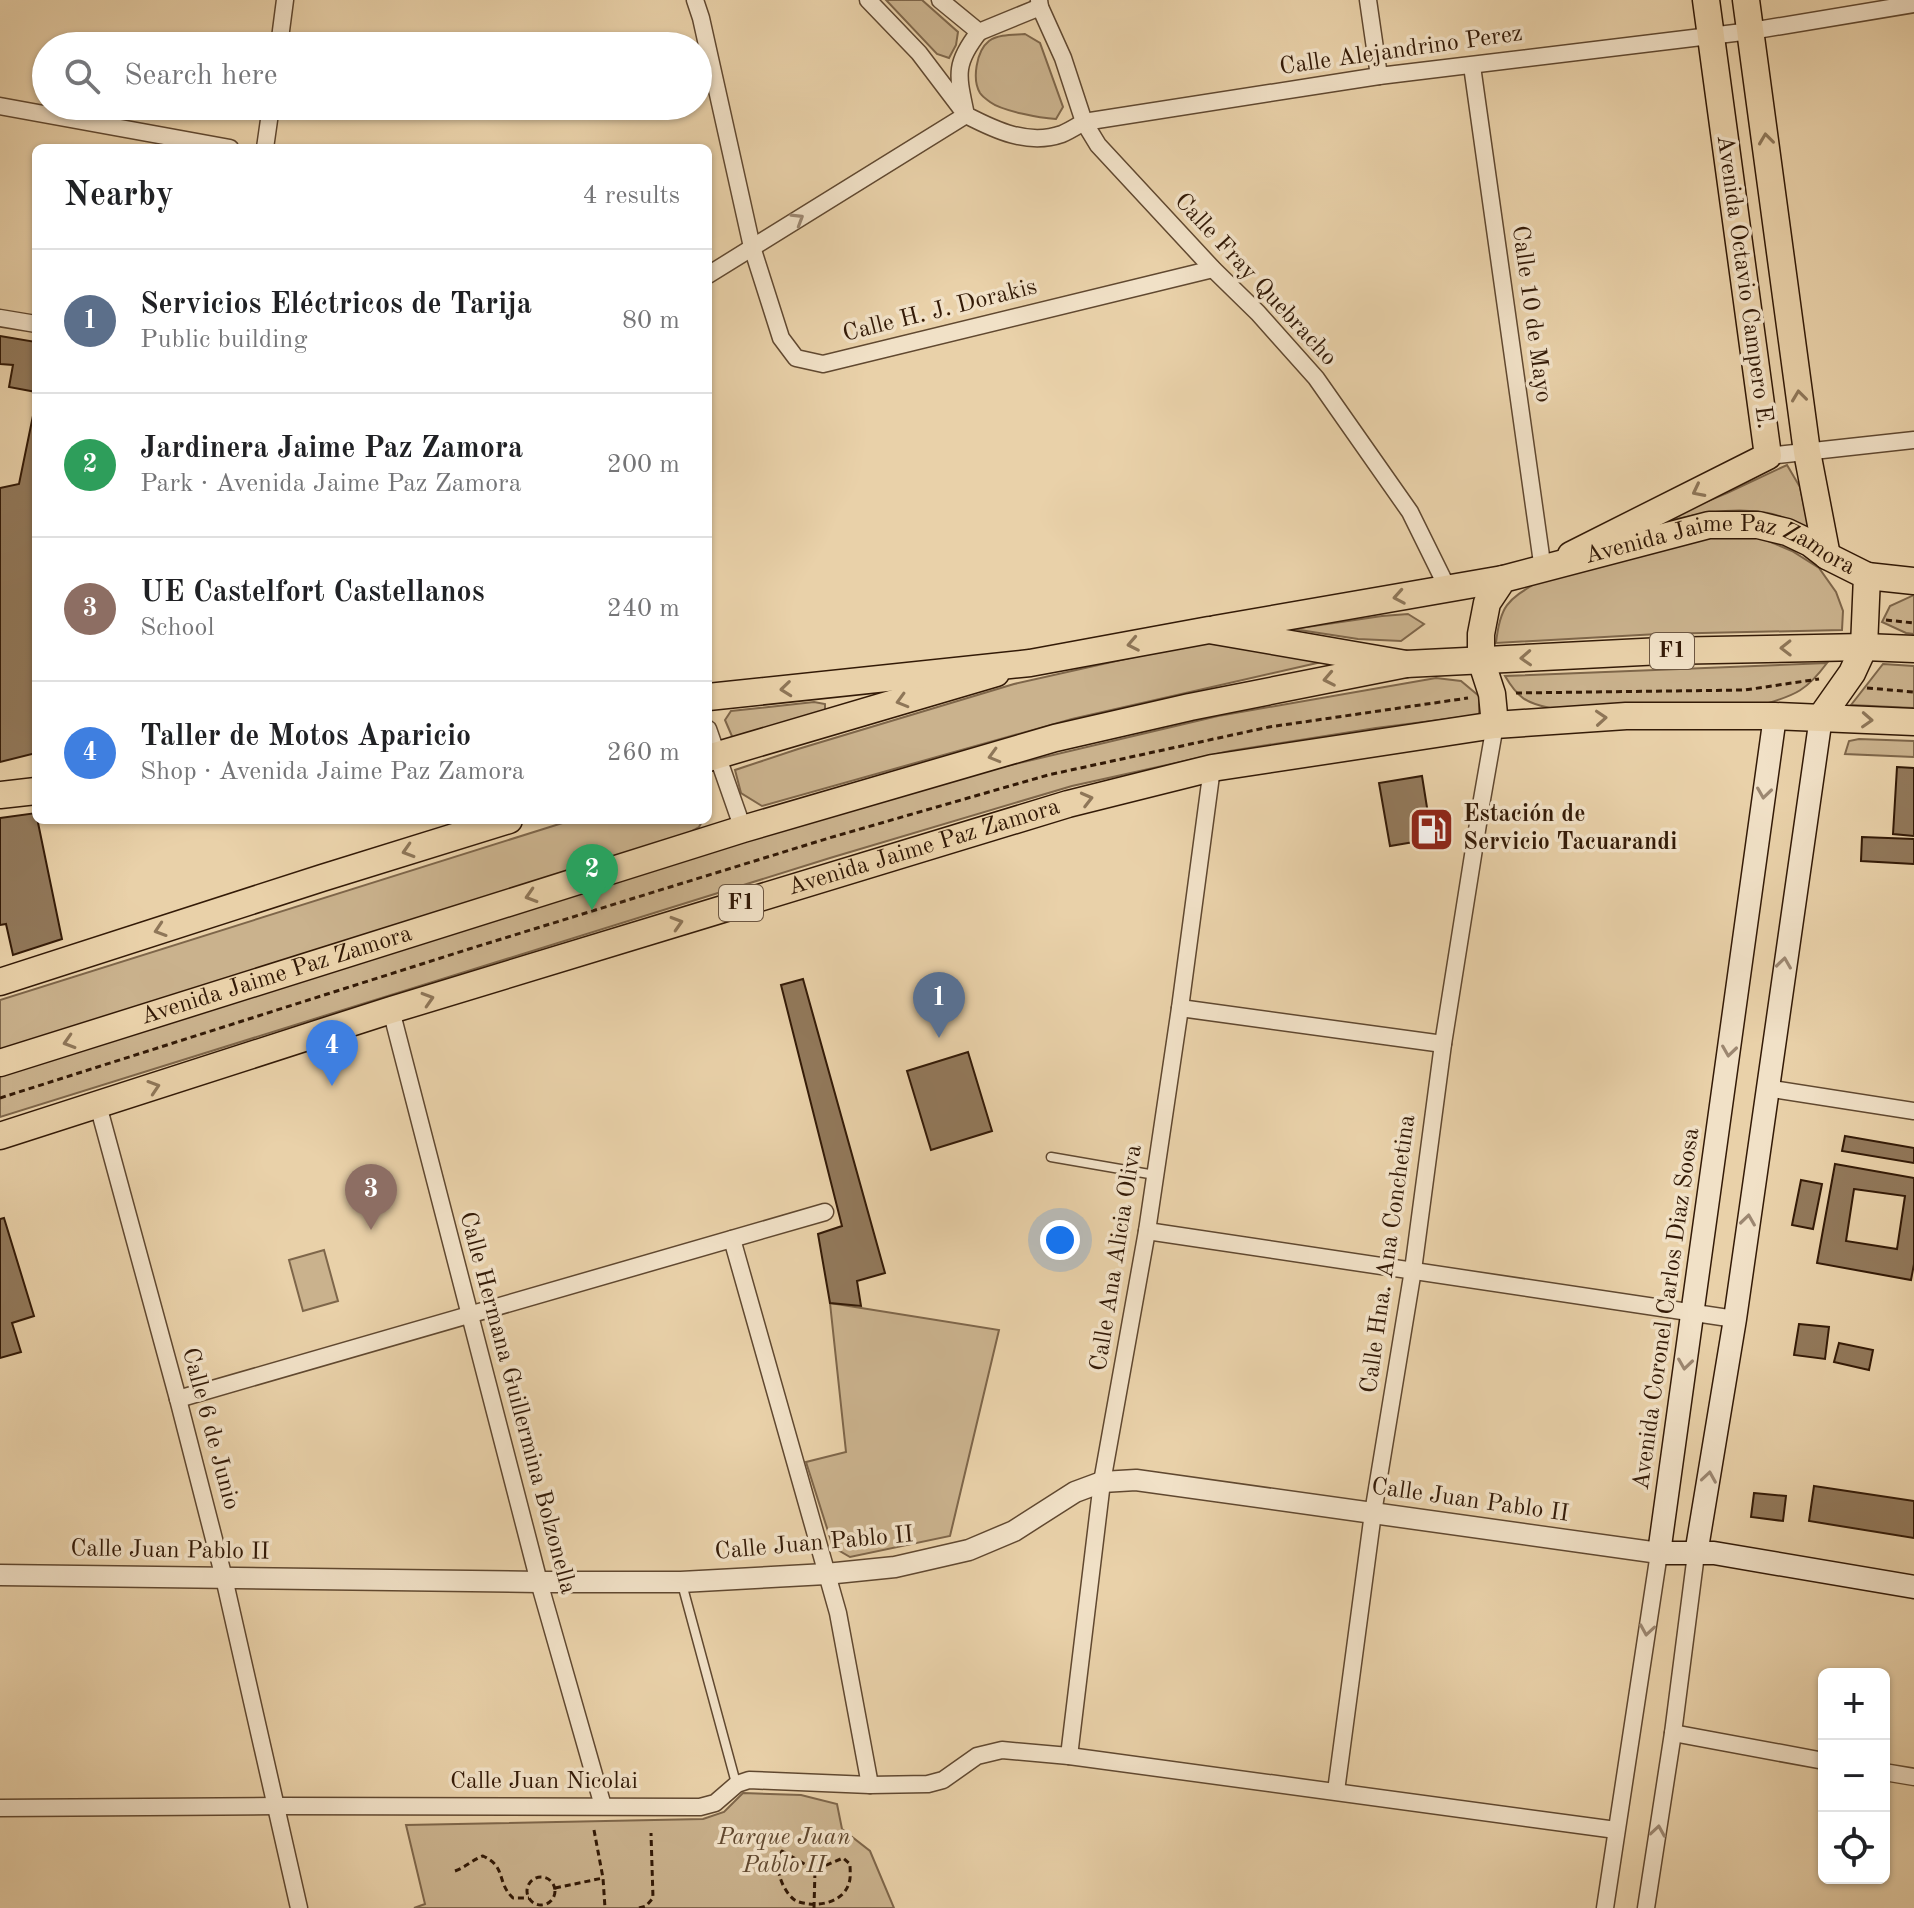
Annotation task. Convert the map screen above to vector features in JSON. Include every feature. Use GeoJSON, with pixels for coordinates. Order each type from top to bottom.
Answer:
{"type":"FeatureCollection","features":[{"type":"Feature","properties":{"kind":"main road","name":"Avenida Octavio Campero E."},"geometry":{"type":"LineString","coordinates":[[1543,570],[1768,456],[1706,0]]}},
{"type":"Feature","properties":{"kind":"main road","name":"Avenida Octavio Campero E."},"geometry":{"type":"LineString","coordinates":[[1746,0],[1807,452],[1827,556]]}},
{"type":"Feature","properties":{"kind":"main road","name":"Avenida Jaime Paz Zamora"},"geometry":{"type":"LineString","coordinates":[[0,1136],[391,1010],[1068,804],[1212,768],[1495,725],[1626,716],[1821,717],[1852,673],[1864,647],[1867,576],[1787,532],[1758,525],[1709,525],[1503,579],[1030,663],[713,757]]}},
{"type":"Feature","properties":{"kind":"main road"},"geometry":{"type":"LineString","coordinates":[[1867,576],[1914,581]]}},
{"type":"Feature","properties":{"kind":"main road"},"geometry":{"type":"LineString","coordinates":[[1495,725],[1492,694],[1481,660],[1481,634],[1487,603],[1503,579]]}},
{"type":"Feature","properties":{"kind":"main road","name":"F1"},"geometry":{"type":"LineString","coordinates":[[1209,630],[1406,664]]}},
{"type":"Feature","properties":{"kind":"main road","name":"Avenida Jaime Paz Zamora"},"geometry":{"type":"LineString","coordinates":[[0,1063],[743,829],[1055,738],[1190,707],[1406,664],[1662,651],[1864,647]]}},
{"type":"Feature","properties":{"kind":"main road","name":"F1"},"geometry":{"type":"LineString","coordinates":[[1864,647],[1914,649]]}},
{"type":"Feature","properties":{"kind":"main road","name":"F1"},"geometry":{"type":"LineString","coordinates":[[712,697],[1030,663]]}},
{"type":"Feature","properties":{"kind":"main road","name":"Avenida Coronel Carlos Diaz Soosa"},"geometry":{"type":"LineString","coordinates":[[1659,1553],[1775,716]]}},
{"type":"Feature","properties":{"kind":"main road"},"geometry":{"type":"LineString","coordinates":[[1696,1554],[1735,1319],[1821,717]]}},
{"type":"Feature","properties":{"kind":"main road","name":"F1"},"geometry":{"type":"LineString","coordinates":[[1821,717],[1914,722]]}},
{"type":"Feature","properties":{"kind":"main road"},"geometry":{"type":"LineString","coordinates":[[0,795],[32,791]]}},
{"type":"Feature","properties":{"kind":"main road"},"geometry":{"type":"LineString","coordinates":[[0,982],[496,824]]}},
{"type":"Feature","properties":{"kind":"main road"},"geometry":{"type":"LineString","coordinates":[[1659,1553],[1714,1553],[1914,1587]]}},
{"type":"Feature","properties":{"kind":"street"},"geometry":{"type":"LineString","coordinates":[[281,32],[285,0]]}},
{"type":"Feature","properties":{"kind":"street","name":"Calle H. J. Dorakis"},"geometry":{"type":"LineString","coordinates":[[695,0],[704,32]]}},
{"type":"Feature","properties":{"kind":"street"},"geometry":{"type":"LineString","coordinates":[[868,0],[919,53],[966,115],[994,130],[1029,139],[1060,135],[1084,122]]}},
{"type":"Feature","properties":{"kind":"street"},"geometry":{"type":"LineString","coordinates":[[940,0],[979,32]]}},
{"type":"Feature","properties":{"kind":"street"},"geometry":{"type":"LineString","coordinates":[[1368,0],[1379,76]]}},
{"type":"Feature","properties":{"kind":"street"},"geometry":{"type":"LineString","coordinates":[[966,115],[958,75],[964,51],[979,32],[1040,3]]}},
{"type":"Feature","properties":{"kind":"street","name":"Calle Fray Quebracho"},"geometry":{"type":"LineString","coordinates":[[1040,3],[1063,58],[1084,122],[1098,145],[1316,378],[1410,512],[1448,589]]}},
{"type":"Feature","properties":{"kind":"street","name":"Calle Alejandrino Perez"},"geometry":{"type":"LineString","coordinates":[[1084,122],[1379,76],[1751,31],[1914,4]]}},
{"type":"Feature","properties":{"kind":"street","name":"Calle 10 de Mayo"},"geometry":{"type":"LineString","coordinates":[[1472,66],[1543,570]]}},
{"type":"Feature","properties":{"kind":"street","name":"Calle H. J. Dorakis"},"geometry":{"type":"LineString","coordinates":[[712,67],[752,247],[781,338],[796,358],[823,364],[1213,269]]}},
{"type":"Feature","properties":{"kind":"street"},"geometry":{"type":"LineString","coordinates":[[0,106],[32,112]]}},
{"type":"Feature","properties":{"kind":"street"},"geometry":{"type":"LineString","coordinates":[[712,272],[966,115]]}},
{"type":"Feature","properties":{"kind":"street"},"geometry":{"type":"LineString","coordinates":[[77,120],[208,144]]}},
{"type":"Feature","properties":{"kind":"street"},"geometry":{"type":"LineString","coordinates":[[266,144],[269,120]]}},
{"type":"Feature","properties":{"kind":"street"},"geometry":{"type":"LineString","coordinates":[[0,318],[32,323]]}},
{"type":"Feature","properties":{"kind":"street"},"geometry":{"type":"LineString","coordinates":[[1768,456],[1914,440]]}},
{"type":"Feature","properties":{"kind":"street","name":"Calle Hna. Ana Conchetina"},"geometry":{"type":"LineString","coordinates":[[1336,1791],[1373,1513],[1413,1270],[1443,1044],[1495,725]]}},
{"type":"Feature","properties":{"kind":"street"},"geometry":{"type":"LineString","coordinates":[[713,757],[743,829]]}},
{"type":"Feature","properties":{"kind":"street","name":"Calle Ana Alicia Oliva"},"geometry":{"type":"LineString","coordinates":[[1069,1756],[1102,1482],[1156,1176],[1212,768]]}},
{"type":"Feature","properties":{"kind":"street"},"geometry":{"type":"LineString","coordinates":[[1180,1008],[1443,1044]]}},
{"type":"Feature","properties":{"kind":"street","name":"Calle Hermana Guillermina Bolzonella"},"geometry":{"type":"LineString","coordinates":[[391,1010],[539,1582],[603,1806]]}},
{"type":"Feature","properties":{"kind":"street"},"geometry":{"type":"LineString","coordinates":[[1766,1088],[1914,1111]]}},
{"type":"Feature","properties":{"kind":"street","name":"Calle 6 de Junio"},"geometry":{"type":"LineString","coordinates":[[98,1105],[224,1578],[299,1908]]}},
{"type":"Feature","properties":{"kind":"street"},"geometry":{"type":"LineString","coordinates":[[178,1399],[825,1212]]}},
{"type":"Feature","properties":{"kind":"street"},"geometry":{"type":"LineString","coordinates":[[1147,1231],[1735,1319]]}},
{"type":"Feature","properties":{"kind":"street"},"geometry":{"type":"LineString","coordinates":[[732,1239],[838,1613],[870,1785]]}},
{"type":"Feature","properties":{"kind":"street","name":"Calle Juan Pablo II"},"geometry":{"type":"LineString","coordinates":[[0,1575],[681,1582],[826,1574],[895,1567],[969,1550],[1014,1531],[1075,1492],[1102,1482],[1136,1480],[1659,1553]]}},
{"type":"Feature","properties":{"kind":"street","name":"Avenida Coronel Carlos Diaz Soosa"},"geometry":{"type":"LineString","coordinates":[[1605,1908],[1659,1553]]}},
{"type":"Feature","properties":{"kind":"street"},"geometry":{"type":"LineString","coordinates":[[1646,1908],[1696,1554]]}},
{"type":"Feature","properties":{"kind":"street"},"geometry":{"type":"LineString","coordinates":[[1673,1733],[1818,1760]]}},
{"type":"Feature","properties":{"kind":"street","name":"Calle Juan Nicolai"},"geometry":{"type":"LineString","coordinates":[[0,1808],[700,1807],[715,1803],[737,1784],[749,1780],[928,1784],[943,1780],[977,1756],[1002,1750],[1069,1756],[1616,1830]]}},
{"type":"Feature","properties":{"kind":"street"},"geometry":{"type":"LineString","coordinates":[[1890,1773],[1914,1777]]}},
{"type":"Feature","properties":{"kind":"lane"},"geometry":{"type":"LineString","coordinates":[[1051,1157],[1156,1176]]}},
{"type":"Feature","properties":{"kind":"lane"},"geometry":{"type":"LineString","coordinates":[[681,1582],[737,1784]]}},
{"type":"Feature","properties":{"kind":"path"},"geometry":{"type":"LineString","coordinates":[[1865,618],[1914,623]]}},
{"type":"Feature","properties":{"kind":"path"},"geometry":{"type":"LineString","coordinates":[[594,1830],[605,1908]]}},
{"type":"Feature","properties":{"kind":"path"},"geometry":{"type":"LineString","coordinates":[[639,1908],[646,1906],[653,1898],[651,1833]]}},
{"type":"Feature","properties":{"kind":"path"},"geometry":{"type":"LineString","coordinates":[[782,1851],[815,1870],[843,1858],[850,1864],[849,1884],[838,1898],[827,1905],[814,1907],[797,1901],[787,1891],[777,1861],[782,1851]]}},
{"type":"Feature","properties":{"kind":"path"},"geometry":{"type":"LineString","coordinates":[[455,1871],[483,1856],[499,1868],[505,1891],[513,1898],[529,1898]]}},
{"type":"Feature","properties":{"kind":"path"},"geometry":{"type":"LineString","coordinates":[[814,1907],[815,1870]]}},
{"type":"Feature","properties":{"kind":"path"},"geometry":{"type":"LineString","coordinates":[[541,1877],[550,1880],[555,1888],[553,1899],[544,1905],[532,1903],[527,1892],[528,1886],[541,1877]]}},
{"type":"Feature","properties":{"kind":"path"},"geometry":{"type":"LineString","coordinates":[[555,1888],[603,1878]]}},
{"type":"Feature","properties":{"kind":"green space"},"geometry":{"type":"Polygon","coordinates":[[[886,0],[922,0],[958,32],[949,58],[937,54],[886,0]]]}},
{"type":"Feature","properties":{"kind":"green space"},"geometry":{"type":"Polygon","coordinates":[[[1025,34],[1040,43],[1063,107],[1056,119],[1003,108],[980,93],[976,81],[977,66],[985,46],[997,37],[1025,34]]]}},
{"type":"Feature","properties":{"kind":"green space"},"geometry":{"type":"Polygon","coordinates":[[[1787,465],[1800,487],[1809,529],[1773,514],[1737,510],[1706,513],[1645,527],[1727,493],[1787,465]]]}},
{"type":"Feature","properties":{"kind":"green space"},"geometry":{"type":"Polygon","coordinates":[[[1716,536],[1761,538],[1792,551],[1819,568],[1836,592],[1843,611],[1842,630],[1658,634],[1496,643],[1500,620],[1507,605],[1538,582],[1716,536]]]}},
{"type":"Feature","properties":{"kind":"green space"},"geometry":{"type":"Polygon","coordinates":[[[1914,595],[1914,634],[1882,622],[1890,606],[1914,595]]]}},
{"type":"Feature","properties":{"kind":"green space"},"geometry":{"type":"Polygon","coordinates":[[[1408,614],[1424,624],[1401,641],[1358,639],[1293,629],[1382,616],[1408,614]]]}},
{"type":"Feature","properties":{"kind":"green space"},"geometry":{"type":"Polygon","coordinates":[[[1201,642],[1326,661],[1072,719],[762,806],[741,793],[735,770],[798,749],[1014,684],[1201,642]]]}},
{"type":"Feature","properties":{"kind":"green space"},"geometry":{"type":"Polygon","coordinates":[[[1827,663],[1800,690],[1765,704],[1550,708],[1523,698],[1505,676],[1827,663]]]}},
{"type":"Feature","properties":{"kind":"green space"},"geometry":{"type":"Polygon","coordinates":[[[1883,664],[1914,666],[1914,708],[1851,705],[1883,664]]]}},
{"type":"Feature","properties":{"kind":"green space"},"geometry":{"type":"Polygon","coordinates":[[[1436,678],[1461,681],[1479,696],[1479,715],[1230,751],[1072,786],[830,858],[0,1117],[0,1076],[821,815],[998,768],[1218,716],[1436,678]]]}},
{"type":"Feature","properties":{"kind":"green space"},"geometry":{"type":"Polygon","coordinates":[[[814,702],[825,704],[825,714],[734,741],[725,720],[731,711],[814,702]]]}},
{"type":"Feature","properties":{"kind":"green space"},"geometry":{"type":"Polygon","coordinates":[[[1849,741],[1914,741],[1914,757],[1845,754],[1849,741]]]}},
{"type":"Feature","properties":{"kind":"green space"},"geometry":{"type":"Polygon","coordinates":[[[559,824],[701,824],[681,837],[0,1050],[0,1000],[559,824]]]}},
{"type":"Feature","properties":{"kind":"green space"},"geometry":{"type":"Polygon","coordinates":[[[324,1250],[338,1301],[303,1311],[289,1260],[324,1250]]]}},
{"type":"Feature","properties":{"kind":"green space"},"geometry":{"type":"Polygon","coordinates":[[[830,1303],[999,1330],[950,1536],[850,1557],[833,1547],[806,1462],[846,1452],[830,1303]]]}},
{"type":"Feature","properties":{"kind":"green space","name":"Parque Juan Pablo II"},"geometry":{"type":"Polygon","coordinates":[[[743,1793],[801,1795],[837,1804],[842,1829],[870,1851],[894,1908],[414,1908],[425,1904],[406,1825],[703,1819],[724,1812],[743,1793]]]}},
{"type":"Feature","properties":{"kind":"building"},"geometry":{"type":"Polygon","coordinates":[[[0,336],[32,341],[32,391],[9,387],[13,365],[0,364],[0,336]]]}},
{"type":"Feature","properties":{"kind":"building"},"geometry":{"type":"Polygon","coordinates":[[[32,421],[32,754],[0,762],[0,488],[19,484],[32,421]]]}},
{"type":"Feature","properties":{"kind":"building"},"geometry":{"type":"Polygon","coordinates":[[[1897,767],[1914,768],[1914,836],[1893,834],[1897,767]]]}},
{"type":"Feature","properties":{"kind":"building"},"geometry":{"type":"Polygon","coordinates":[[[1422,776],[1432,839],[1390,846],[1379,783],[1422,776]]]}},
{"type":"Feature","properties":{"kind":"building"},"geometry":{"type":"Polygon","coordinates":[[[32,814],[32,824],[38,824],[62,939],[13,955],[6,924],[0,925],[0,818],[32,814]]]}},
{"type":"Feature","properties":{"kind":"building"},"geometry":{"type":"Polygon","coordinates":[[[1862,837],[1914,839],[1914,864],[1861,861],[1862,837]]]}},
{"type":"Feature","properties":{"kind":"building"},"geometry":{"type":"Polygon","coordinates":[[[803,979],[885,1273],[857,1281],[861,1306],[830,1303],[818,1234],[842,1226],[781,985],[803,979]]]}},
{"type":"Feature","properties":{"kind":"building"},"geometry":{"type":"Polygon","coordinates":[[[968,1052],[992,1131],[931,1150],[907,1071],[968,1052]]]}},
{"type":"Feature","properties":{"kind":"building"},"geometry":{"type":"Polygon","coordinates":[[[1845,1136],[1914,1148],[1914,1163],[1842,1151],[1845,1136]]]}},
{"type":"Feature","properties":{"kind":"building"},"geometry":{"type":"Polygon","coordinates":[[[1835,1164],[1914,1178],[1914,1264],[1911,1280],[1817,1263],[1835,1164]],[[1854,1189],[1846,1241],[1897,1249],[1905,1196],[1854,1189]]]}},
{"type":"Feature","properties":{"kind":"building"},"geometry":{"type":"Polygon","coordinates":[[[1801,1180],[1822,1184],[1813,1229],[1792,1225],[1801,1180]]]}},
{"type":"Feature","properties":{"kind":"building"},"geometry":{"type":"Polygon","coordinates":[[[4,1218],[34,1316],[12,1323],[21,1352],[0,1358],[0,1219],[4,1218]]]}},
{"type":"Feature","properties":{"kind":"building"},"geometry":{"type":"Polygon","coordinates":[[[1799,1324],[1829,1327],[1825,1359],[1794,1355],[1799,1324]]]}},
{"type":"Feature","properties":{"kind":"building"},"geometry":{"type":"Polygon","coordinates":[[[1839,1343],[1873,1350],[1869,1370],[1834,1362],[1839,1343]]]}},
{"type":"Feature","properties":{"kind":"building"},"geometry":{"type":"Polygon","coordinates":[[[1814,1486],[1914,1501],[1914,1538],[1809,1521],[1814,1486]]]}},
{"type":"Feature","properties":{"kind":"building"},"geometry":{"type":"Polygon","coordinates":[[[1754,1493],[1786,1496],[1783,1521],[1751,1517],[1754,1493]]]}},
{"type":"Feature","properties":{"kind":"place","name":"Estación de Servicio Tacuarandi"},"geometry":{"type":"Point","coordinates":[1432,829]}},
{"type":"Feature","properties":{"kind":"place","name":"Jardinera Jaime Paz Zamora"},"geometry":{"type":"Point","coordinates":[592,910]}},
{"type":"Feature","properties":{"kind":"place","name":"Servicios Eléctricos de Tarija"},"geometry":{"type":"Point","coordinates":[939,1038]}},
{"type":"Feature","properties":{"kind":"place","name":"Taller de Motos Aparicio"},"geometry":{"type":"Point","coordinates":[332,1086]}},
{"type":"Feature","properties":{"kind":"place","name":"UE Castelfort Castellanos"},"geometry":{"type":"Point","coordinates":[371,1230]}}]}
